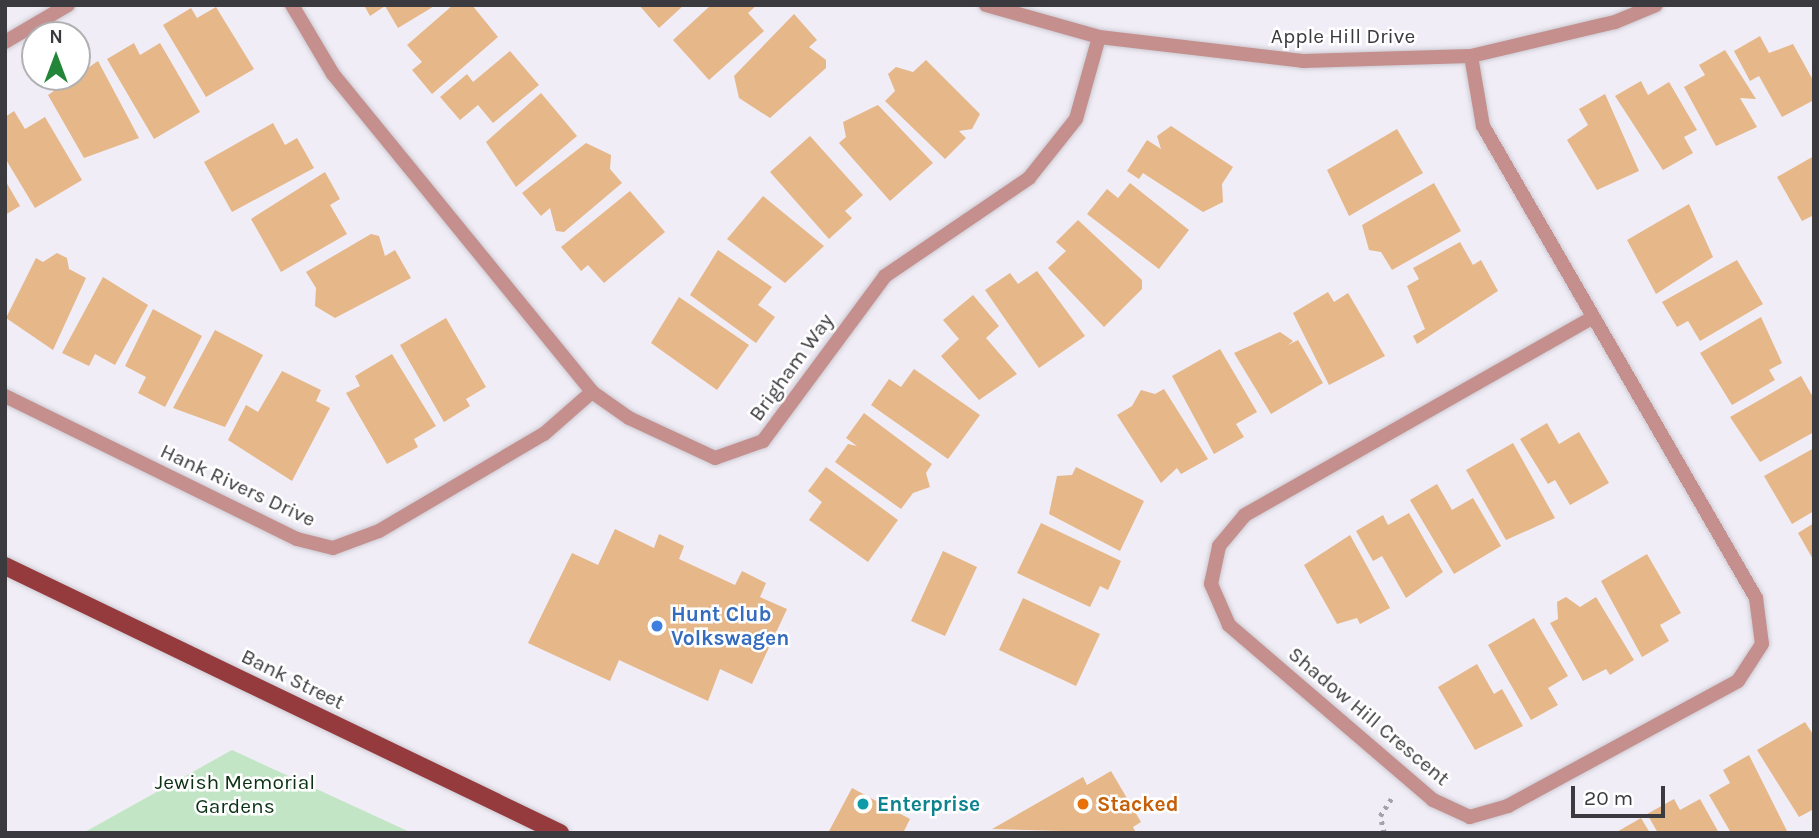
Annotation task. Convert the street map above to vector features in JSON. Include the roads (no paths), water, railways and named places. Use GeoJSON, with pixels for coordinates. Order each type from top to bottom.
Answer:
{"type":"FeatureCollection","features":[{"type":"Feature","properties":{"kind":"main road","name":"Bank Street"},"geometry":{"type":"LineString","coordinates":[[5,566],[560,833]]}},
{"type":"Feature","properties":{"kind":"street"},"geometry":{"type":"LineString","coordinates":[[5,42],[68,5]]}},
{"type":"Feature","properties":{"kind":"street","name":"Brigham Way"},"geometry":{"type":"LineString","coordinates":[[292,5],[333,74],[592,392],[629,418],[715,457],[763,441],[886,276],[1029,178],[1076,119],[1099,37]]}},
{"type":"Feature","properties":{"kind":"street","name":"Apple Hill Drive"},"geometry":{"type":"LineString","coordinates":[[986,5],[1099,37],[1303,61],[1471,56],[1615,22],[1656,5]]}},
{"type":"Feature","properties":{"kind":"street","name":"Shadow Hill Crescent"},"geometry":{"type":"LineString","coordinates":[[1471,56],[1483,126],[1756,598],[1762,644],[1738,681],[1508,806],[1470,817],[1433,800],[1229,625],[1211,584],[1219,546],[1245,515],[1593,317]]}},
{"type":"Feature","properties":{"kind":"street","name":"Hank Rivers Drive"},"geometry":{"type":"LineString","coordinates":[[5,396],[297,539],[333,548],[379,531],[544,434],[592,392]]}},
{"type":"Feature","properties":{"kind":"place","name":"Hunt Club Volkswagen"},"geometry":{"type":"Point","coordinates":[657,626]}},
{"type":"Feature","properties":{"kind":"place","name":"Enterprise"},"geometry":{"type":"Point","coordinates":[863,804]}},
{"type":"Feature","properties":{"kind":"place","name":"Stacked"},"geometry":{"type":"Point","coordinates":[1083,804]}},
{"type":"Feature","properties":{"kind":"park label","name":"Jewish Memorial Gardens"},"geometry":{"type":"Point","coordinates":[235,794]}}]}
